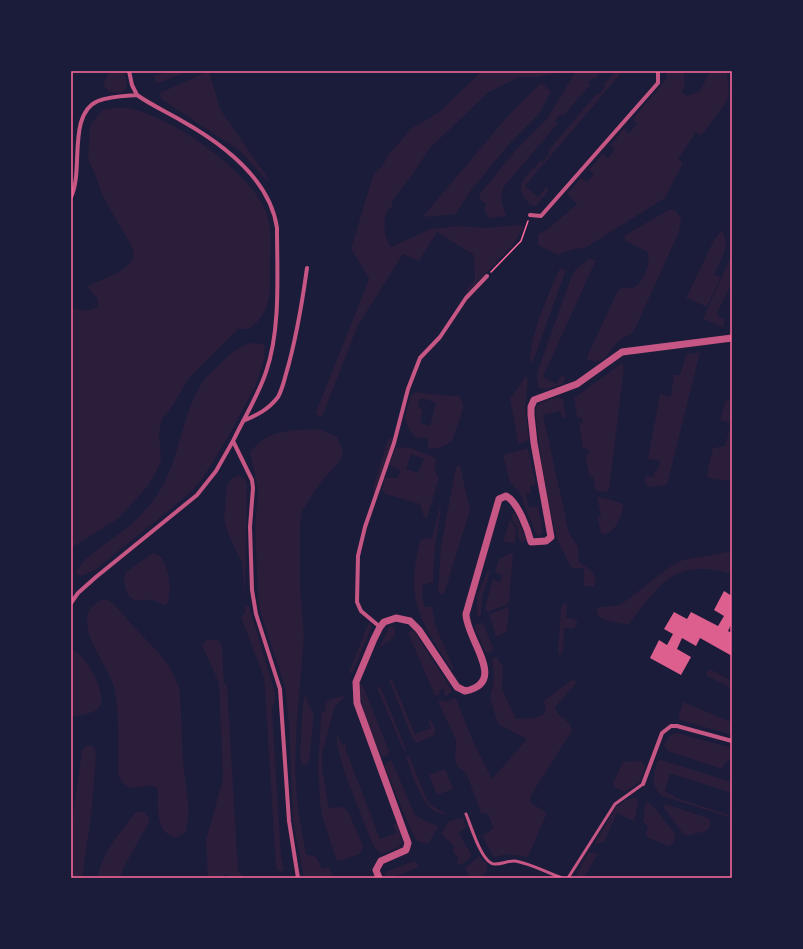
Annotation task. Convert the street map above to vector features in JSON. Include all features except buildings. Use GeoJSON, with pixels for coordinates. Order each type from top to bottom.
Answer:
{"type":"FeatureCollection","features":[{"type":"Feature","properties":{"kind":"street"},"geometry":{"type":"LineString","coordinates":[[71,603],[78,593],[96,577],[197,495],[216,471],[233,441],[267,371],[277,307],[276,218],[264,194],[234,156],[220,144],[137,94],[132,85],[129,71]]}},
{"type":"Feature","properties":{"kind":"street"},"geometry":{"type":"LineString","coordinates":[[530,215],[541,216],[658,83],[658,71]]}},
{"type":"Feature","properties":{"kind":"street"},"geometry":{"type":"LineString","coordinates":[[71,197],[77,177],[81,120],[88,108],[109,98],[137,94]]}},
{"type":"Feature","properties":{"kind":"street"},"geometry":{"type":"LineString","coordinates":[[243,421],[265,411],[279,394],[291,356],[301,307],[306,268]]}},
{"type":"Feature","properties":{"kind":"street"},"geometry":{"type":"LineString","coordinates":[[380,627],[361,611],[357,602],[358,556],[365,527],[394,444],[408,389],[420,358],[440,337],[466,298],[487,276]]}},
{"type":"Feature","properties":{"kind":"street"},"geometry":{"type":"LineString","coordinates":[[379,878],[376,870],[381,861],[406,850],[408,843],[357,703],[356,682],[380,627],[390,619],[396,618],[407,620],[414,624],[457,687],[461,690],[470,690],[484,679],[486,674],[485,666],[468,625],[466,614],[499,499],[506,496],[510,499],[523,520],[531,542],[546,541],[551,537],[534,443],[531,415],[532,403],[537,398],[577,384],[622,352],[732,338]]}},
{"type":"Feature","properties":{"kind":"street"},"geometry":{"type":"LineString","coordinates":[[233,441],[252,480],[253,488],[250,527],[252,590],[256,614],[280,689],[288,821],[298,878]]}},
{"type":"Feature","properties":{"kind":"street"},"geometry":{"type":"LineString","coordinates":[[643,784],[662,732],[671,726],[677,726],[732,741]]}},
{"type":"Feature","properties":{"kind":"lane"},"geometry":{"type":"LineString","coordinates":[[568,878],[614,804],[643,784]]}},
{"type":"Feature","properties":{"kind":"lane"},"geometry":{"type":"LineString","coordinates":[[466,814],[482,852],[490,863],[495,864],[516,861],[562,878]]}},
{"type":"Feature","properties":{"kind":"path"},"geometry":{"type":"LineString","coordinates":[[487,276],[521,241],[530,215]]}},
{"type":"Feature","properties":{"kind":"shaded area"},"geometry":{"type":"Polygon","coordinates":[[[110,71],[124,71],[127,85],[123,92],[114,93],[106,89],[104,81],[110,71]]]}},
{"type":"Feature","properties":{"kind":"shaded area"},"geometry":{"type":"Polygon","coordinates":[[[171,71],[189,71],[156,83],[154,76],[171,71]]]}},
{"type":"Feature","properties":{"kind":"shaded area"},"geometry":{"type":"Polygon","coordinates":[[[209,71],[220,109],[270,181],[266,180],[240,151],[161,99],[160,93],[209,71]]]}},
{"type":"Feature","properties":{"kind":"shaded area"},"geometry":{"type":"Polygon","coordinates":[[[563,71],[538,77],[519,77],[489,92],[430,148],[413,174],[392,201],[392,207],[387,210],[384,224],[386,238],[391,247],[430,229],[458,226],[485,228],[520,225],[524,227],[512,246],[467,293],[465,291],[475,279],[474,255],[437,232],[419,261],[403,254],[358,325],[322,417],[317,415],[316,412],[369,278],[351,249],[373,175],[383,165],[388,155],[412,128],[438,113],[481,72],[563,71]]]}},
{"type":"Feature","properties":{"kind":"shaded area"},"geometry":{"type":"Polygon","coordinates":[[[576,71],[602,71],[595,79],[592,78],[588,83],[590,85],[563,116],[560,115],[555,121],[558,123],[503,188],[501,199],[506,216],[489,218],[484,210],[486,204],[480,200],[479,195],[515,151],[547,119],[576,71]]]}},
{"type":"Feature","properties":{"kind":"shaded area"},"geometry":{"type":"Polygon","coordinates":[[[615,71],[623,71],[525,186],[538,197],[546,187],[549,190],[536,206],[533,206],[522,194],[521,184],[524,179],[540,161],[543,161],[549,155],[548,151],[596,94],[599,94],[605,87],[604,84],[615,71]]]}},
{"type":"Feature","properties":{"kind":"shaded area"},"geometry":{"type":"Polygon","coordinates":[[[667,71],[684,71],[685,84],[682,93],[687,96],[700,91],[710,71],[727,71],[729,95],[725,104],[701,136],[696,132],[678,159],[683,163],[665,198],[585,248],[575,249],[557,255],[538,245],[538,234],[548,229],[577,204],[567,194],[581,178],[587,182],[594,174],[589,170],[603,153],[608,158],[615,149],[611,145],[624,128],[629,133],[637,124],[632,120],[667,78],[667,71]]]}},
{"type":"Feature","properties":{"kind":"shaded area"},"geometry":{"type":"Polygon","coordinates":[[[540,84],[543,84],[551,92],[539,114],[510,143],[469,193],[456,214],[425,217],[424,215],[507,117],[540,84]]]}},
{"type":"Feature","properties":{"kind":"shaded area"},"geometry":{"type":"Polygon","coordinates":[[[121,107],[139,111],[160,119],[182,131],[225,161],[243,178],[257,196],[266,212],[270,226],[270,287],[268,303],[261,317],[249,329],[238,329],[189,378],[173,405],[162,419],[159,434],[160,464],[148,486],[119,518],[71,548],[71,308],[86,311],[98,307],[97,298],[90,291],[88,286],[119,272],[131,261],[133,255],[132,247],[102,195],[94,171],[88,160],[90,125],[102,110],[121,107]]]}},
{"type":"Feature","properties":{"kind":"shaded area"},"geometry":{"type":"Polygon","coordinates":[[[668,210],[675,210],[681,219],[679,232],[634,331],[619,341],[603,360],[594,362],[588,360],[587,357],[618,290],[622,288],[634,287],[638,284],[644,276],[648,266],[647,252],[626,241],[624,236],[668,210]]]}},
{"type":"Feature","properties":{"kind":"shaded area"},"geometry":{"type":"Polygon","coordinates":[[[722,230],[726,241],[725,247],[722,258],[714,274],[721,277],[707,307],[686,298],[714,240],[722,230]]]}},
{"type":"Feature","properties":{"kind":"shaded area"},"geometry":{"type":"Polygon","coordinates":[[[732,254],[732,283],[717,313],[718,316],[725,319],[723,327],[721,327],[703,319],[732,254]]]}},
{"type":"Feature","properties":{"kind":"shaded area"},"geometry":{"type":"Polygon","coordinates":[[[589,259],[596,260],[543,377],[557,384],[561,375],[566,377],[563,384],[547,389],[538,387],[537,373],[571,278],[575,270],[589,259]]]}},
{"type":"Feature","properties":{"kind":"shaded area"},"geometry":{"type":"Polygon","coordinates":[[[560,268],[566,270],[533,361],[530,362],[536,327],[560,268]]]}},
{"type":"Feature","properties":{"kind":"shaded area"},"geometry":{"type":"Polygon","coordinates":[[[252,343],[263,344],[265,347],[264,360],[256,385],[227,439],[202,479],[192,491],[95,570],[81,576],[76,574],[77,569],[89,556],[128,527],[153,500],[167,477],[177,450],[185,421],[203,381],[232,353],[252,343]]]}},
{"type":"Feature","properties":{"kind":"shaded area"},"geometry":{"type":"Polygon","coordinates":[[[700,352],[667,485],[650,487],[645,483],[645,476],[653,477],[655,470],[658,470],[660,461],[648,459],[660,394],[671,396],[674,375],[680,375],[686,355],[700,352]]]}},
{"type":"Feature","properties":{"kind":"shaded area"},"geometry":{"type":"Polygon","coordinates":[[[622,363],[624,367],[609,490],[606,492],[596,491],[593,477],[589,475],[585,455],[589,453],[588,449],[583,448],[579,424],[583,422],[582,418],[577,417],[574,398],[622,363]]]}},
{"type":"Feature","properties":{"kind":"shaded area"},"geometry":{"type":"Polygon","coordinates":[[[526,376],[528,381],[525,407],[529,440],[520,444],[518,442],[510,399],[526,376]]]}},
{"type":"Feature","properties":{"kind":"shaded area"},"geometry":{"type":"Polygon","coordinates":[[[415,392],[450,396],[459,395],[463,404],[463,409],[452,441],[440,448],[430,449],[428,447],[428,439],[421,437],[417,439],[408,427],[405,418],[411,395],[415,392]],[[422,398],[420,399],[418,406],[423,411],[420,423],[430,426],[436,403],[422,398]]]}},
{"type":"Feature","properties":{"kind":"shaded area"},"geometry":{"type":"Polygon","coordinates":[[[559,397],[563,399],[566,417],[562,418],[560,411],[543,415],[569,533],[578,547],[579,562],[594,576],[594,587],[584,586],[584,568],[573,568],[570,566],[557,538],[547,492],[537,429],[537,406],[544,401],[559,397]]]}},
{"type":"Feature","properties":{"kind":"shaded area"},"geometry":{"type":"Polygon","coordinates":[[[726,400],[732,401],[732,475],[728,481],[709,478],[707,475],[713,448],[725,446],[731,423],[720,420],[726,400]]]}},
{"type":"Feature","properties":{"kind":"shaded area"},"geometry":{"type":"Polygon","coordinates":[[[319,429],[337,437],[343,451],[340,461],[320,483],[302,511],[300,523],[300,587],[304,638],[297,719],[295,768],[298,810],[306,854],[316,857],[322,868],[329,867],[334,878],[304,878],[293,820],[289,725],[285,687],[261,614],[258,598],[255,528],[258,489],[250,453],[256,445],[272,435],[281,432],[319,429]]]}},
{"type":"Feature","properties":{"kind":"shaded area"},"geometry":{"type":"Polygon","coordinates":[[[391,438],[393,441],[374,495],[373,488],[388,439],[391,438]]]}},
{"type":"Feature","properties":{"kind":"shaded area"},"geometry":{"type":"Polygon","coordinates":[[[396,447],[411,448],[436,458],[435,472],[439,478],[427,518],[424,517],[420,504],[385,494],[382,490],[385,478],[397,478],[400,472],[390,464],[396,447]],[[411,454],[406,469],[418,473],[424,459],[411,454]]]}},
{"type":"Feature","properties":{"kind":"shaded area"},"geometry":{"type":"Polygon","coordinates":[[[528,448],[536,485],[530,486],[531,493],[526,494],[529,508],[538,506],[543,531],[542,534],[537,536],[519,492],[510,482],[503,455],[528,448]]]}},
{"type":"Feature","properties":{"kind":"shaded area"},"geometry":{"type":"Polygon","coordinates":[[[460,465],[470,510],[444,594],[441,595],[438,592],[441,545],[456,467],[460,465]]]}},
{"type":"Feature","properties":{"kind":"shaded area"},"geometry":{"type":"Polygon","coordinates":[[[238,475],[245,479],[247,486],[245,598],[242,563],[228,534],[224,519],[227,486],[231,479],[238,475]]]}},
{"type":"Feature","properties":{"kind":"shaded area"},"geometry":{"type":"Polygon","coordinates":[[[597,497],[619,502],[624,505],[620,519],[615,527],[604,535],[601,533],[597,517],[601,516],[597,497]]]}},
{"type":"Feature","properties":{"kind":"shaded area"},"geometry":{"type":"Polygon","coordinates":[[[440,506],[441,509],[435,546],[433,582],[423,585],[422,596],[425,607],[432,607],[436,627],[454,669],[452,670],[424,623],[418,609],[415,594],[414,578],[416,560],[421,539],[432,538],[440,506]]]}},
{"type":"Feature","properties":{"kind":"shaded area"},"geometry":{"type":"Polygon","coordinates":[[[513,513],[515,513],[526,539],[524,542],[521,542],[518,537],[518,528],[511,519],[513,513]]]}},
{"type":"Feature","properties":{"kind":"shaded area"},"geometry":{"type":"Polygon","coordinates":[[[510,520],[516,528],[515,543],[503,542],[510,520]]]}},
{"type":"Feature","properties":{"kind":"shaded area"},"geometry":{"type":"Polygon","coordinates":[[[732,551],[732,574],[712,570],[696,569],[682,572],[660,586],[629,624],[606,620],[601,618],[598,614],[596,609],[620,605],[674,564],[683,560],[732,551]]]}},
{"type":"Feature","properties":{"kind":"shaded area"},"geometry":{"type":"Polygon","coordinates":[[[153,553],[158,555],[163,560],[166,567],[170,584],[170,593],[166,605],[153,600],[132,599],[125,588],[124,579],[126,572],[153,553]]]}},
{"type":"Feature","properties":{"kind":"shaded area"},"geometry":{"type":"Polygon","coordinates":[[[511,553],[513,555],[509,602],[506,605],[488,612],[485,608],[493,579],[500,582],[502,575],[495,572],[499,559],[511,553]]]}},
{"type":"Feature","properties":{"kind":"shaded area"},"geometry":{"type":"Polygon","coordinates":[[[488,570],[490,572],[482,597],[481,615],[479,617],[477,615],[477,596],[488,570]]]}},
{"type":"Feature","properties":{"kind":"shaded area"},"geometry":{"type":"Polygon","coordinates":[[[101,600],[108,600],[119,609],[131,624],[162,656],[177,682],[180,692],[183,760],[189,810],[186,832],[176,838],[169,835],[161,824],[158,810],[158,789],[153,786],[138,788],[128,787],[123,783],[118,775],[118,728],[115,693],[110,676],[90,638],[87,622],[90,609],[101,600]]]}},
{"type":"Feature","properties":{"kind":"shaded area"},"geometry":{"type":"Polygon","coordinates":[[[567,603],[566,618],[574,619],[578,623],[574,628],[564,628],[563,652],[560,655],[558,652],[561,608],[567,603]]]}},
{"type":"Feature","properties":{"kind":"shaded area"},"geometry":{"type":"Polygon","coordinates":[[[244,604],[249,606],[275,692],[275,700],[272,709],[281,856],[284,869],[281,872],[276,868],[264,677],[241,617],[245,613],[244,604]]]}},
{"type":"Feature","properties":{"kind":"shaded area"},"geometry":{"type":"Polygon","coordinates":[[[509,607],[507,631],[496,637],[489,614],[509,607]]]}},
{"type":"Feature","properties":{"kind":"shaded area"},"geometry":{"type":"Polygon","coordinates":[[[369,622],[372,626],[352,674],[349,672],[369,622]]]}},
{"type":"Feature","properties":{"kind":"shaded area"},"geometry":{"type":"Polygon","coordinates":[[[483,623],[493,648],[493,651],[488,653],[485,652],[475,628],[475,625],[483,623]]]}},
{"type":"Feature","properties":{"kind":"shaded area"},"geometry":{"type":"Polygon","coordinates":[[[389,627],[394,627],[395,636],[379,648],[389,627]]]}},
{"type":"Feature","properties":{"kind":"shaded area"},"geometry":{"type":"Polygon","coordinates":[[[411,630],[415,632],[452,691],[447,696],[445,696],[443,689],[439,691],[441,694],[435,696],[408,633],[411,630]]]}},
{"type":"Feature","properties":{"kind":"shaded area"},"geometry":{"type":"Polygon","coordinates":[[[206,640],[218,640],[222,645],[224,684],[227,684],[238,870],[244,878],[230,878],[226,874],[220,878],[208,878],[206,840],[223,779],[219,683],[202,645],[206,640]]]}},
{"type":"Feature","properties":{"kind":"shaded area"},"geometry":{"type":"Polygon","coordinates":[[[71,650],[77,652],[88,665],[98,683],[101,700],[100,706],[95,711],[71,717],[71,650]]]}},
{"type":"Feature","properties":{"kind":"shaded area"},"geometry":{"type":"Polygon","coordinates":[[[497,657],[503,667],[502,689],[516,719],[533,718],[544,714],[546,710],[544,701],[546,699],[570,681],[573,680],[576,682],[555,707],[558,713],[569,724],[572,731],[531,795],[530,802],[547,813],[528,857],[507,854],[496,857],[493,856],[482,836],[492,830],[493,827],[488,814],[481,813],[467,775],[457,766],[455,760],[456,740],[438,702],[441,700],[446,702],[453,698],[456,699],[475,746],[492,779],[527,739],[498,724],[490,698],[494,679],[492,658],[497,657]]]}},
{"type":"Feature","properties":{"kind":"shaded area"},"geometry":{"type":"Polygon","coordinates":[[[710,669],[732,681],[732,689],[707,676],[706,673],[710,669]]]}},
{"type":"Feature","properties":{"kind":"shaded area"},"geometry":{"type":"Polygon","coordinates":[[[392,679],[415,734],[431,728],[428,721],[431,720],[436,731],[433,736],[417,743],[413,740],[389,680],[392,679]]]}},
{"type":"Feature","properties":{"kind":"shaded area"},"geometry":{"type":"Polygon","coordinates":[[[361,684],[389,751],[388,755],[383,757],[364,712],[359,685],[361,684]]]}},
{"type":"Feature","properties":{"kind":"shaded area"},"geometry":{"type":"Polygon","coordinates":[[[380,686],[406,749],[404,751],[377,688],[380,686]]]}},
{"type":"Feature","properties":{"kind":"shaded area"},"geometry":{"type":"Polygon","coordinates":[[[305,695],[314,716],[309,760],[306,766],[301,763],[300,755],[303,704],[305,695]]]}},
{"type":"Feature","properties":{"kind":"shaded area"},"geometry":{"type":"Polygon","coordinates":[[[347,695],[335,706],[322,753],[322,768],[329,808],[342,807],[348,811],[363,846],[360,854],[337,862],[323,819],[320,803],[318,767],[321,716],[322,712],[325,712],[326,706],[323,706],[330,699],[347,695]]]}},
{"type":"Feature","properties":{"kind":"shaded area"},"geometry":{"type":"Polygon","coordinates":[[[683,702],[732,722],[732,735],[680,720],[678,718],[683,702]]]}},
{"type":"Feature","properties":{"kind":"shaded area"},"geometry":{"type":"Polygon","coordinates":[[[677,733],[732,748],[732,760],[727,761],[722,769],[668,751],[664,745],[665,743],[671,735],[677,733]]]}},
{"type":"Feature","properties":{"kind":"shaded area"},"geometry":{"type":"Polygon","coordinates":[[[337,734],[342,745],[346,744],[345,748],[380,839],[396,833],[393,825],[397,823],[402,843],[399,847],[383,854],[379,853],[372,843],[345,774],[337,745],[337,734]]]}},
{"type":"Feature","properties":{"kind":"shaded area"},"geometry":{"type":"Polygon","coordinates":[[[91,745],[95,749],[96,757],[91,817],[82,878],[71,878],[71,829],[82,751],[85,746],[91,745]]]}},
{"type":"Feature","properties":{"kind":"shaded area"},"geometry":{"type":"Polygon","coordinates":[[[409,756],[428,802],[447,814],[439,813],[431,809],[425,802],[420,794],[406,758],[409,756]]]}},
{"type":"Feature","properties":{"kind":"shaded area"},"geometry":{"type":"Polygon","coordinates":[[[390,760],[392,761],[415,815],[436,825],[438,828],[428,844],[417,841],[409,826],[384,765],[390,760]]]}},
{"type":"Feature","properties":{"kind":"shaded area"},"geometry":{"type":"Polygon","coordinates":[[[661,760],[732,782],[732,793],[670,774],[665,791],[677,798],[732,816],[732,818],[662,796],[654,784],[655,771],[658,761],[661,760]]]}},
{"type":"Feature","properties":{"kind":"shaded area"},"geometry":{"type":"Polygon","coordinates":[[[642,761],[645,767],[640,782],[624,792],[614,787],[613,783],[623,762],[642,761]]]}},
{"type":"Feature","properties":{"kind":"shaded area"},"geometry":{"type":"Polygon","coordinates":[[[445,769],[453,789],[437,795],[429,775],[445,769]]]}},
{"type":"Feature","properties":{"kind":"shaded area"},"geometry":{"type":"Polygon","coordinates":[[[636,798],[638,801],[635,818],[633,821],[617,813],[604,842],[594,845],[616,807],[626,800],[636,798]]]}},
{"type":"Feature","properties":{"kind":"shaded area"},"geometry":{"type":"Polygon","coordinates":[[[646,801],[653,806],[676,835],[673,843],[669,846],[648,838],[646,833],[648,827],[643,821],[646,801]]]}},
{"type":"Feature","properties":{"kind":"shaded area"},"geometry":{"type":"Polygon","coordinates":[[[665,804],[708,818],[710,821],[710,827],[706,831],[685,836],[663,807],[665,804]]]}},
{"type":"Feature","properties":{"kind":"shaded area"},"geometry":{"type":"Polygon","coordinates":[[[139,811],[145,812],[149,817],[149,822],[124,867],[120,878],[98,878],[107,852],[134,814],[139,811]]]}},
{"type":"Feature","properties":{"kind":"shaded area"},"geometry":{"type":"Polygon","coordinates":[[[463,818],[466,827],[459,833],[472,856],[461,865],[457,863],[458,857],[453,852],[454,846],[441,834],[449,821],[463,818]]]}},
{"type":"Feature","properties":{"kind":"shaded area"},"geometry":{"type":"Polygon","coordinates":[[[588,853],[596,853],[597,855],[584,878],[576,876],[588,853]]]}},
{"type":"Feature","properties":{"kind":"shaded area"},"geometry":{"type":"Polygon","coordinates":[[[479,856],[487,864],[487,871],[483,878],[469,878],[465,868],[479,856]]]}},
{"type":"Feature","properties":{"kind":"shaded area"},"geometry":{"type":"Polygon","coordinates":[[[414,861],[419,867],[392,878],[386,878],[385,872],[414,861]]]}}]}
